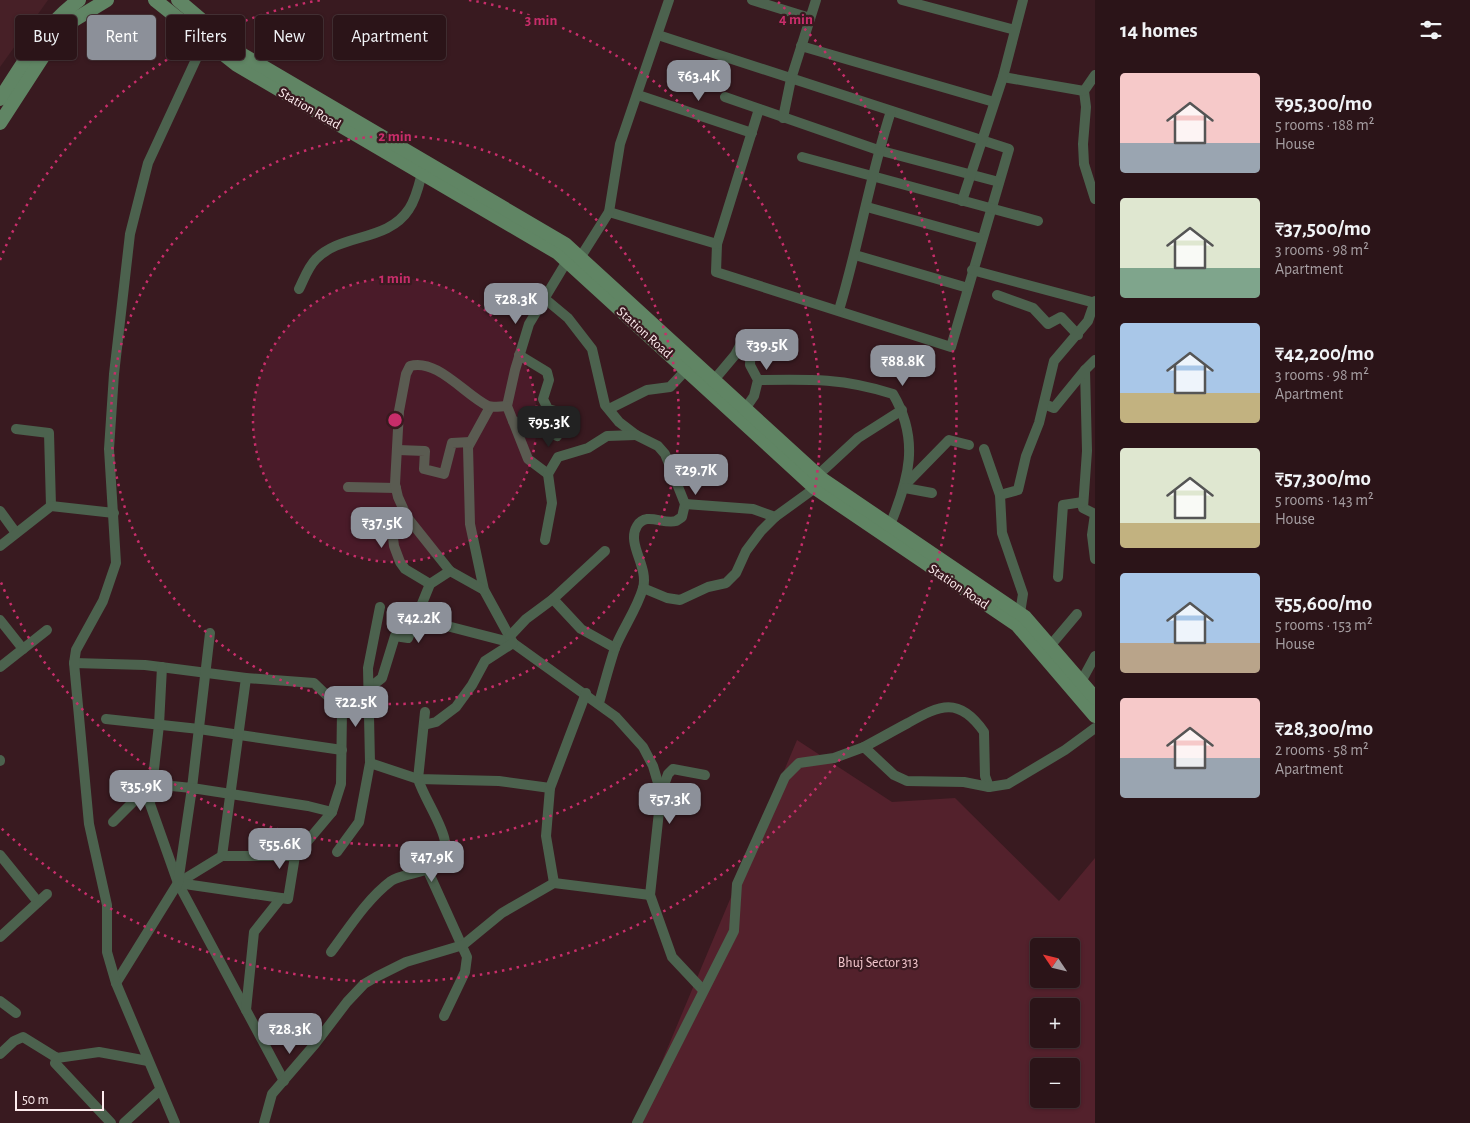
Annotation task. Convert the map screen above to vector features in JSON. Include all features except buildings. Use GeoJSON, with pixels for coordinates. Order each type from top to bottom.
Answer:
{"type":"FeatureCollection","features":[{"type":"Feature","properties":{"kind":"street"},"geometry":{"type":"LineString","coordinates":[[0,99],[36,44],[65,10],[79,0]]}},
{"type":"Feature","properties":{"kind":"street"},"geometry":{"type":"LineString","coordinates":[[0,123],[46,52],[74,20],[107,0]]}},
{"type":"Feature","properties":{"kind":"street","name":"Station Road"},"geometry":{"type":"LineString","coordinates":[[155,0],[174,15]]}},
{"type":"Feature","properties":{"kind":"street","name":"Station Road"},"geometry":{"type":"LineString","coordinates":[[178,0],[243,55],[565,244],[574,259],[686,370],[816,481],[1017,625],[1095,716]]}},
{"type":"Feature","properties":{"kind":"street"},"geometry":{"type":"LineString","coordinates":[[548,474],[528,459],[507,406],[519,355],[529,324],[544,298],[609,212],[620,144],[669,0]]}},
{"type":"Feature","properties":{"kind":"street"},"geometry":{"type":"LineString","coordinates":[[752,0],[810,18]]}},
{"type":"Feature","properties":{"kind":"street"},"geometry":{"type":"LineString","coordinates":[[783,118],[791,79],[816,0]]}},
{"type":"Feature","properties":{"kind":"street"},"geometry":{"type":"LineString","coordinates":[[902,0],[1015,30]]}},
{"type":"Feature","properties":{"kind":"street"},"geometry":{"type":"LineString","coordinates":[[962,201],[1003,77],[1023,0]]}},
{"type":"Feature","properties":{"kind":"street"},"geometry":{"type":"LineString","coordinates":[[658,35],[1009,149],[951,347],[716,272],[717,244],[759,109]]}},
{"type":"Feature","properties":{"kind":"street"},"geometry":{"type":"LineString","coordinates":[[801,46],[994,102]]}},
{"type":"Feature","properties":{"kind":"street"},"geometry":{"type":"LineString","coordinates":[[175,1123],[116,982],[107,952],[107,905],[89,824],[74,664],[76,650],[112,582],[116,563],[109,449],[115,365],[130,234],[148,163],[196,60]]}},
{"type":"Feature","properties":{"kind":"street","name":"Station Road"},"geometry":{"type":"LineString","coordinates":[[231,60],[558,253],[574,259],[745,408],[816,481],[890,525],[1020,613],[1095,698]]}},
{"type":"Feature","properties":{"kind":"street"},"geometry":{"type":"LineString","coordinates":[[1095,74],[1084,91],[1084,164],[1095,199]]}},
{"type":"Feature","properties":{"kind":"street"},"geometry":{"type":"LineString","coordinates":[[1003,77],[1084,91]]}},
{"type":"Feature","properties":{"kind":"street"},"geometry":{"type":"LineString","coordinates":[[638,95],[752,133]]}},
{"type":"Feature","properties":{"kind":"street"},"geometry":{"type":"LineString","coordinates":[[725,97],[878,150],[999,182]]}},
{"type":"Feature","properties":{"kind":"street"},"geometry":{"type":"LineString","coordinates":[[839,310],[867,206],[878,150],[891,111]]}},
{"type":"Feature","properties":{"kind":"street"},"geometry":{"type":"LineString","coordinates":[[802,157],[1038,222]]}},
{"type":"Feature","properties":{"kind":"street"},"geometry":{"type":"LineString","coordinates":[[299,289],[316,259],[327,250],[382,231],[400,219],[413,202],[422,173]]}},
{"type":"Feature","properties":{"kind":"street"},"geometry":{"type":"LineString","coordinates":[[867,206],[982,239]]}},
{"type":"Feature","properties":{"kind":"street"},"geometry":{"type":"LineString","coordinates":[[609,212],[717,244]]}},
{"type":"Feature","properties":{"kind":"street"},"geometry":{"type":"LineString","coordinates":[[855,255],[968,288]]}},
{"type":"Feature","properties":{"kind":"street"},"geometry":{"type":"LineString","coordinates":[[972,270],[1095,302],[1088,321],[1054,361],[1044,404],[1026,456],[1018,490],[1000,495]]}},
{"type":"Feature","properties":{"kind":"street"},"geometry":{"type":"LineString","coordinates":[[997,295],[1033,308],[1048,324],[1061,317],[1078,335]]}},
{"type":"Feature","properties":{"kind":"street"},"geometry":{"type":"LineString","coordinates":[[544,298],[568,318],[592,349],[605,405],[619,422],[636,435],[658,446],[665,454],[685,504],[682,517],[676,522],[648,518],[642,520],[637,526],[633,537],[644,570],[643,588],[615,648],[599,703]]}},
{"type":"Feature","properties":{"kind":"street"},"geometry":{"type":"LineString","coordinates":[[714,380],[735,356],[745,336],[751,341],[750,365],[758,380],[754,396],[745,408]]}},
{"type":"Feature","properties":{"kind":"street"},"geometry":{"type":"LineString","coordinates":[[513,421],[536,426],[557,436],[570,415],[548,408],[543,399],[549,380],[547,372],[519,355]]}},
{"type":"Feature","properties":{"kind":"street"},"geometry":{"type":"LineString","coordinates":[[1044,404],[1054,408],[1095,360]]}},
{"type":"Feature","properties":{"kind":"street"},"geometry":{"type":"LineString","coordinates":[[484,590],[450,571],[408,517],[398,497],[396,488],[399,411],[406,374],[410,366],[424,364],[430,366],[490,407],[507,406]]}},
{"type":"Feature","properties":{"kind":"street"},"geometry":{"type":"LineString","coordinates":[[609,409],[648,390],[670,387],[686,370]]}},
{"type":"Feature","properties":{"kind":"street"},"geometry":{"type":"LineString","coordinates":[[1085,370],[1087,451],[1083,508],[1095,514],[1092,535],[1095,559]]}},
{"type":"Feature","properties":{"kind":"street"},"geometry":{"type":"LineString","coordinates":[[758,380],[819,379],[861,384],[893,394],[902,410],[910,460],[906,486],[890,525]]}},
{"type":"Feature","properties":{"kind":"street"},"geometry":{"type":"LineString","coordinates":[[490,407],[468,447],[470,524],[484,590],[512,640]]}},
{"type":"Feature","properties":{"kind":"street"},"geometry":{"type":"LineString","coordinates":[[643,588],[667,598],[680,600],[708,587],[726,583],[736,573],[754,539],[775,516],[816,481],[858,438],[902,410]]}},
{"type":"Feature","properties":{"kind":"street"},"geometry":{"type":"LineString","coordinates":[[16,429],[49,433],[51,506]]}},
{"type":"Feature","properties":{"kind":"street"},"geometry":{"type":"LineString","coordinates":[[545,540],[552,502],[548,474],[558,457],[588,448],[607,436],[636,435]]}},
{"type":"Feature","properties":{"kind":"street"},"geometry":{"type":"LineString","coordinates":[[906,486],[949,440],[969,445]]}},
{"type":"Feature","properties":{"kind":"street"},"geometry":{"type":"LineString","coordinates":[[398,450],[425,452],[424,469],[444,474],[452,443],[470,442]]}},
{"type":"Feature","properties":{"kind":"street"},"geometry":{"type":"LineString","coordinates":[[984,449],[1000,495],[1002,533],[1023,594],[1020,613]]}},
{"type":"Feature","properties":{"kind":"street"},"geometry":{"type":"LineString","coordinates":[[906,486],[932,494]]}},
{"type":"Feature","properties":{"kind":"street"},"geometry":{"type":"LineString","coordinates":[[348,487],[396,488]]}},
{"type":"Feature","properties":{"kind":"street"},"geometry":{"type":"LineString","coordinates":[[1058,577],[1062,505],[1083,502]]}},
{"type":"Feature","properties":{"kind":"street"},"geometry":{"type":"LineString","coordinates":[[685,504],[753,509],[775,516]]}},
{"type":"Feature","properties":{"kind":"street"},"geometry":{"type":"LineString","coordinates":[[0,546],[51,506],[114,512]]}},
{"type":"Feature","properties":{"kind":"street"},"geometry":{"type":"LineString","coordinates":[[0,511],[16,533]]}},
{"type":"Feature","properties":{"kind":"street"},"geometry":{"type":"LineString","coordinates":[[408,517],[395,518],[391,521],[394,546],[405,570],[430,584]]}},
{"type":"Feature","properties":{"kind":"street"},"geometry":{"type":"LineString","coordinates":[[424,725],[436,722],[456,707],[472,685],[485,661],[512,640],[526,619],[553,600],[605,551]]}},
{"type":"Feature","properties":{"kind":"street"},"geometry":{"type":"LineString","coordinates":[[368,690],[382,678],[395,636],[408,638],[430,584],[450,571]]}},
{"type":"Feature","properties":{"kind":"street"},"geometry":{"type":"LineString","coordinates":[[553,600],[581,630],[615,648]]}},
{"type":"Feature","properties":{"kind":"street"},"geometry":{"type":"LineString","coordinates":[[337,852],[359,822],[370,763],[368,668],[380,607]]}},
{"type":"Feature","properties":{"kind":"street"},"geometry":{"type":"LineString","coordinates":[[1050,646],[1077,614]]}},
{"type":"Feature","properties":{"kind":"street"},"geometry":{"type":"LineString","coordinates":[[416,618],[512,640],[616,717],[643,747],[653,766],[661,793]]}},
{"type":"Feature","properties":{"kind":"street"},"geometry":{"type":"LineString","coordinates":[[0,620],[22,649]]}},
{"type":"Feature","properties":{"kind":"street"},"geometry":{"type":"LineString","coordinates":[[0,667],[47,630]]}},
{"type":"Feature","properties":{"kind":"street"},"geometry":{"type":"LineString","coordinates":[[116,982],[178,883],[192,788],[210,633]]}},
{"type":"Feature","properties":{"kind":"street"},"geometry":{"type":"LineString","coordinates":[[1081,682],[1095,656]]}},
{"type":"Feature","properties":{"kind":"street"},"geometry":{"type":"LineString","coordinates":[[74,664],[162,667],[206,671],[246,678],[314,683],[342,710],[341,784],[332,812],[295,856],[288,899],[178,883]]}},
{"type":"Feature","properties":{"kind":"street"},"geometry":{"type":"LineString","coordinates":[[162,667],[150,804],[178,883],[284,1081]]}},
{"type":"Feature","properties":{"kind":"street"},"geometry":{"type":"LineString","coordinates":[[222,856],[246,678]]}},
{"type":"Feature","properties":{"kind":"street"},"geometry":{"type":"LineString","coordinates":[[554,883],[546,836],[550,788],[586,693]]}},
{"type":"Feature","properties":{"kind":"street"},"geometry":{"type":"LineString","coordinates":[[637,1123],[734,931],[737,884],[786,777],[799,763],[834,758],[864,747],[936,707],[954,708],[969,715],[984,732],[985,776],[989,787]]}},
{"type":"Feature","properties":{"kind":"street"},"geometry":{"type":"LineString","coordinates":[[331,952],[375,896],[393,880],[428,871],[440,860],[445,843],[442,831],[418,779],[425,712]]}},
{"type":"Feature","properties":{"kind":"street"},"geometry":{"type":"LineString","coordinates":[[106,719],[199,729],[342,750]]}},
{"type":"Feature","properties":{"kind":"street"},"geometry":{"type":"LineString","coordinates":[[864,747],[894,775],[907,780],[964,782],[989,787],[1008,784],[1065,750],[1095,728]]}},
{"type":"Feature","properties":{"kind":"street"},"geometry":{"type":"LineString","coordinates":[[370,763],[418,779],[499,781],[550,788]]}},
{"type":"Feature","properties":{"kind":"street"},"geometry":{"type":"LineString","coordinates":[[703,990],[672,957],[650,895],[661,793],[668,774],[674,769],[705,775]]}},
{"type":"Feature","properties":{"kind":"street"},"geometry":{"type":"LineString","coordinates":[[151,784],[231,794],[308,806],[332,812]]}},
{"type":"Feature","properties":{"kind":"street"},"geometry":{"type":"LineString","coordinates":[[113,822],[151,784]]}},
{"type":"Feature","properties":{"kind":"street"},"geometry":{"type":"LineString","coordinates":[[0,855],[38,902]]}},
{"type":"Feature","properties":{"kind":"street"},"geometry":{"type":"LineString","coordinates":[[178,883],[222,856],[295,856]]}},
{"type":"Feature","properties":{"kind":"street"},"geometry":{"type":"LineString","coordinates":[[428,871],[467,957],[465,972],[444,1016]]}},
{"type":"Feature","properties":{"kind":"street"},"geometry":{"type":"LineString","coordinates":[[264,1123],[272,1094],[364,984],[406,962],[463,945],[502,913],[554,883],[650,895]]}},
{"type":"Feature","properties":{"kind":"street"},"geometry":{"type":"LineString","coordinates":[[0,937],[47,894]]}},
{"type":"Feature","properties":{"kind":"street"},"geometry":{"type":"LineString","coordinates":[[246,1010],[254,932],[281,898]]}},
{"type":"Feature","properties":{"kind":"street"},"geometry":{"type":"LineString","coordinates":[[0,1001],[16,1014]]}},
{"type":"Feature","properties":{"kind":"street"},"geometry":{"type":"LineString","coordinates":[[0,1054],[14,1041],[23,1037],[57,1058],[100,1052],[148,1061]]}},
{"type":"Feature","properties":{"kind":"street"},"geometry":{"type":"LineString","coordinates":[[57,1058],[55,1064],[110,1123]]}},
{"type":"Feature","properties":{"kind":"street"},"geometry":{"type":"LineString","coordinates":[[124,1123],[160,1090]]}},
{"type":"Feature","properties":{"kind":"shaded area"},"geometry":{"type":"Polygon","coordinates":[[[0,0],[48,0],[37,15],[15,15],[15,46],[0,67],[0,0]]]}},
{"type":"Feature","properties":{"kind":"green space","name":"Bhuj Sector 313"},"geometry":{"type":"Polygon","coordinates":[[[797,740],[892,802],[955,798],[1059,901],[1095,858],[1095,1123],[636,1123],[797,740]]]}}]}
